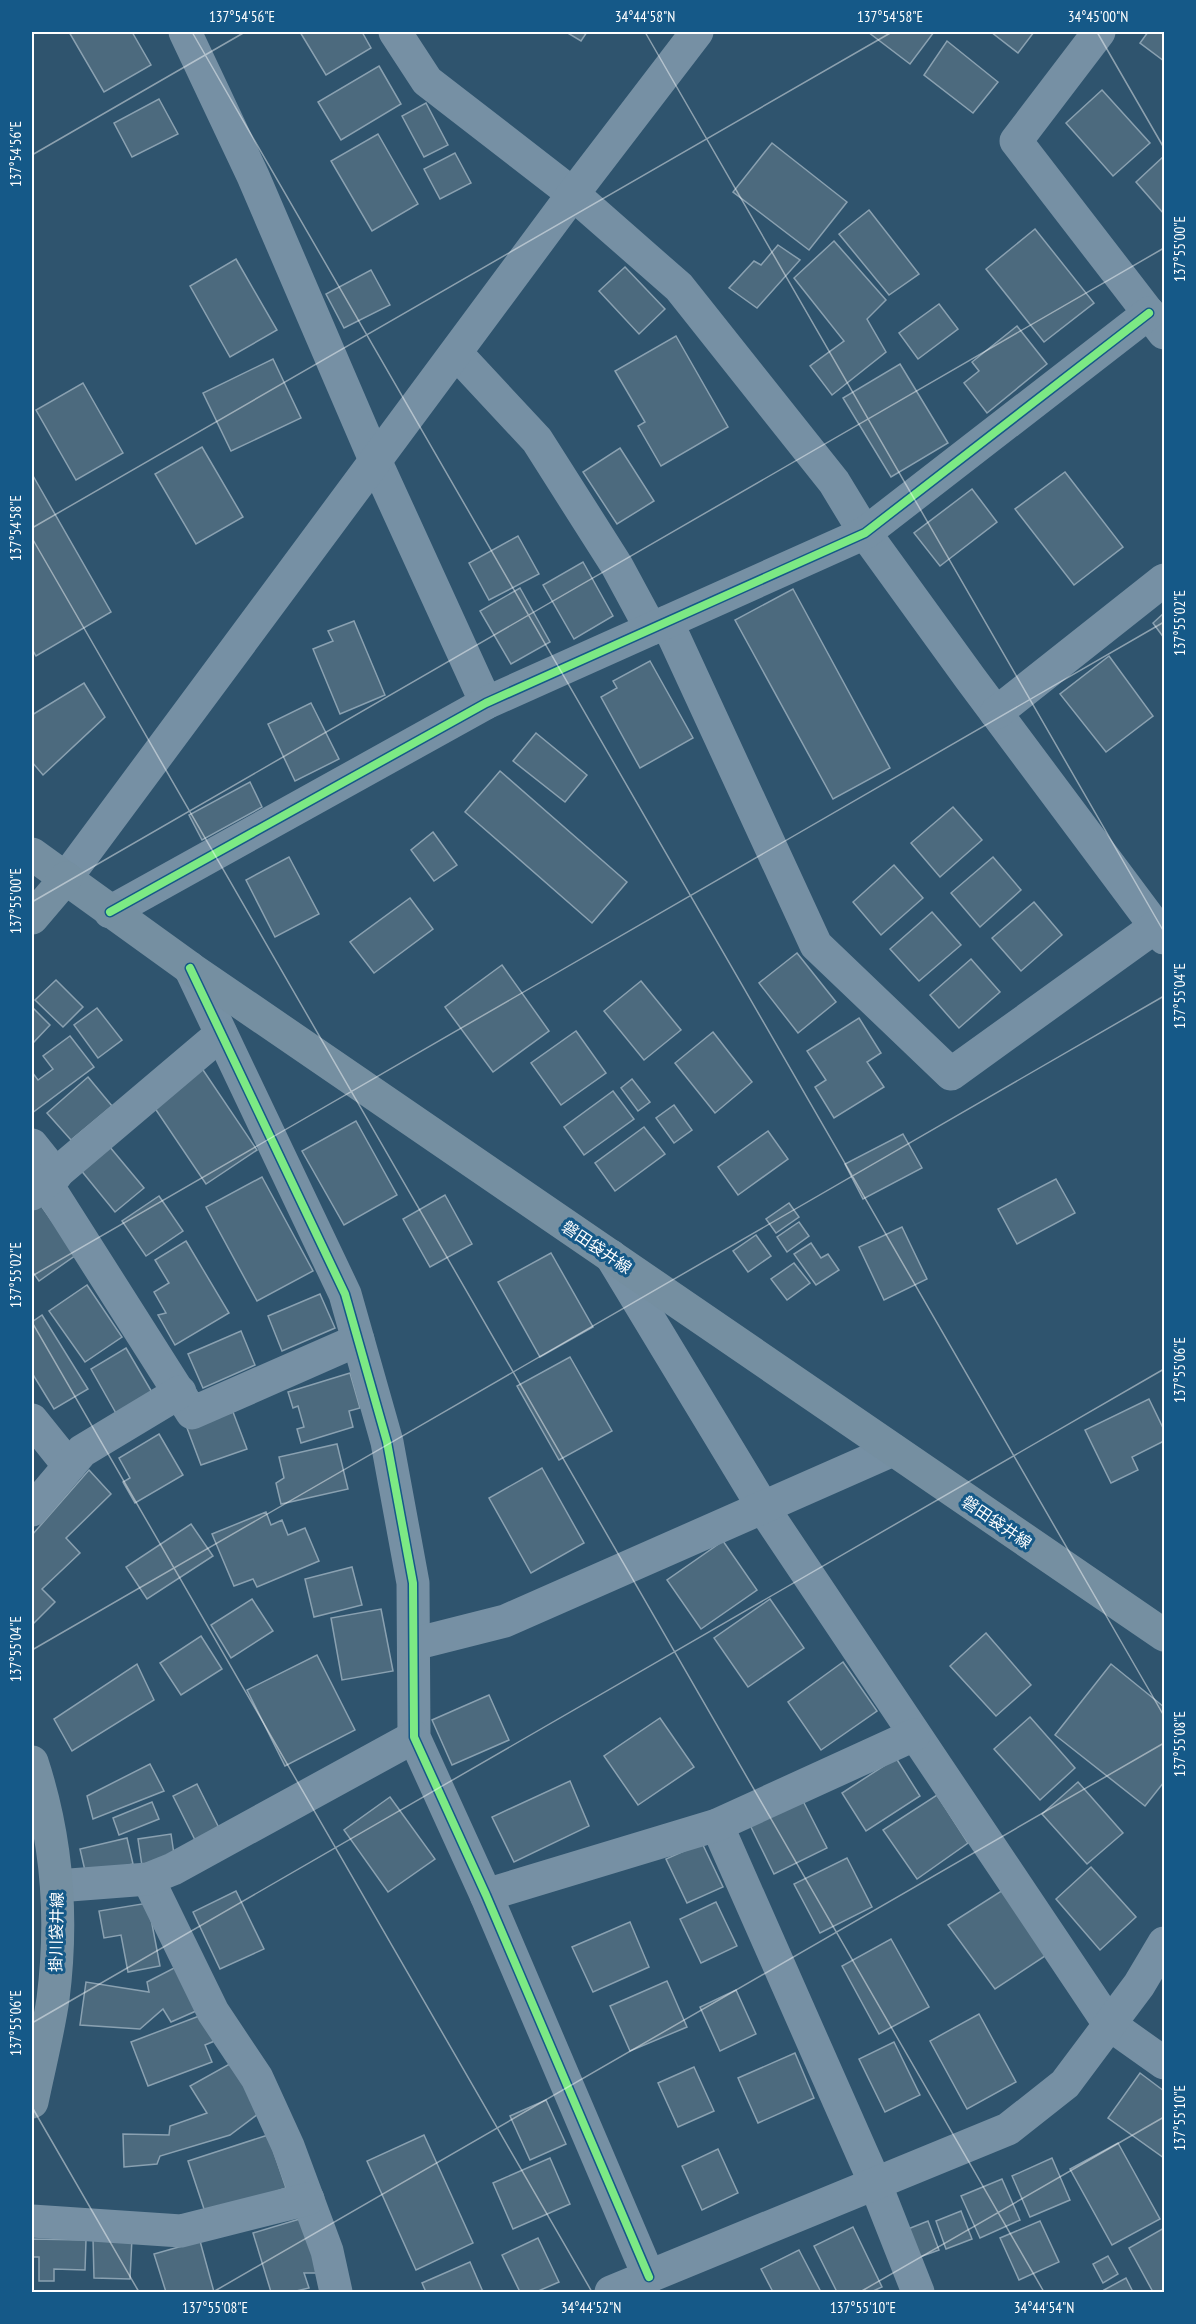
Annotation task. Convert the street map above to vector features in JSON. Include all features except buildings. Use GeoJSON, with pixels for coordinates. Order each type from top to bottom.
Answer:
{"type":"FeatureCollection","features":[{"type":"Feature","properties":{"kind":"main road","name":"磐田袋井線"},"geometry":{"type":"LineString","coordinates":[[32,854],[190,968],[1164,1635]]}},
{"type":"Feature","properties":{"kind":"main road"},"geometry":{"type":"LineString","coordinates":[[32,918],[66,878]]}},
{"type":"Feature","properties":{"kind":"main road","name":"掛川袋井線"},"geometry":{"type":"LineString","coordinates":[[32,1762],[45,1812],[57,1886],[58,1951],[53,2001],[32,2102]]}},
{"type":"Feature","properties":{"kind":"street"},"geometry":{"type":"LineString","coordinates":[[185,32],[253,176],[375,460],[486,703]]}},
{"type":"Feature","properties":{"kind":"street"},"geometry":{"type":"LineString","coordinates":[[395,32],[427,81],[573,194],[679,287],[834,482],[866,533],[996,713],[1160,932],[951,1074],[816,945],[659,626],[617,566],[537,440],[456,353]]}},
{"type":"Feature","properties":{"kind":"street"},"geometry":{"type":"LineString","coordinates":[[66,878],[573,194],[697,32]]}},
{"type":"Feature","properties":{"kind":"street"},"geometry":{"type":"LineString","coordinates":[[110,912],[486,703],[866,533],[1157,323],[1016,141],[1099,32]]}},
{"type":"Feature","properties":{"kind":"street"},"geometry":{"type":"LineString","coordinates":[[996,713],[1164,580]]}},
{"type":"Feature","properties":{"kind":"street"},"geometry":{"type":"LineString","coordinates":[[190,968],[345,1294],[387,1442],[413,1583],[414,1737],[486,1895],[649,2277]]}},
{"type":"Feature","properties":{"kind":"street"},"geometry":{"type":"LineString","coordinates":[[44,1184],[221,1034]]}},
{"type":"Feature","properties":{"kind":"street"},"geometry":{"type":"LineString","coordinates":[[32,1145],[44,1184],[192,1413],[358,1340]]}},
{"type":"Feature","properties":{"kind":"street"},"geometry":{"type":"LineString","coordinates":[[610,1256],[764,1509],[1109,2024],[1164,2063]]}},
{"type":"Feature","properties":{"kind":"street"},"geometry":{"type":"LineString","coordinates":[[32,1510],[82,1451],[180,1392]]}},
{"type":"Feature","properties":{"kind":"street"},"geometry":{"type":"LineString","coordinates":[[32,1420],[69,1466]]}},
{"type":"Feature","properties":{"kind":"street"},"geometry":{"type":"LineString","coordinates":[[414,1644],[505,1621],[764,1509],[893,1450]]}},
{"type":"Feature","properties":{"kind":"street"},"geometry":{"type":"LineString","coordinates":[[486,1895],[717,1825],[914,1735]]}},
{"type":"Feature","properties":{"kind":"street"},"geometry":{"type":"LineString","coordinates":[[57,1886],[148,1879],[173,1869],[414,1737]]}},
{"type":"Feature","properties":{"kind":"street"},"geometry":{"type":"LineString","coordinates":[[717,1825],[875,2183],[918,2292]]}},
{"type":"Feature","properties":{"kind":"street"},"geometry":{"type":"LineString","coordinates":[[148,1879],[213,2012],[257,2078],[308,2199],[327,2251],[336,2292]]}},
{"type":"Feature","properties":{"kind":"street"},"geometry":{"type":"LineString","coordinates":[[611,2292],[1008,2129],[1065,2084],[1164,1943]]}},
{"type":"Feature","properties":{"kind":"street"},"geometry":{"type":"LineString","coordinates":[[32,2221],[181,2231],[308,2199]]}},
{"type":"Feature","properties":{"kind":"cycle path"},"geometry":{"type":"LineString","coordinates":[[110,912],[486,703],[865,533],[1149,313]]}},
{"type":"Feature","properties":{"kind":"cycle path"},"geometry":{"type":"LineString","coordinates":[[190,968],[345,1294],[387,1442],[413,1583],[414,1737],[486,1895],[649,2277]]}}]}
